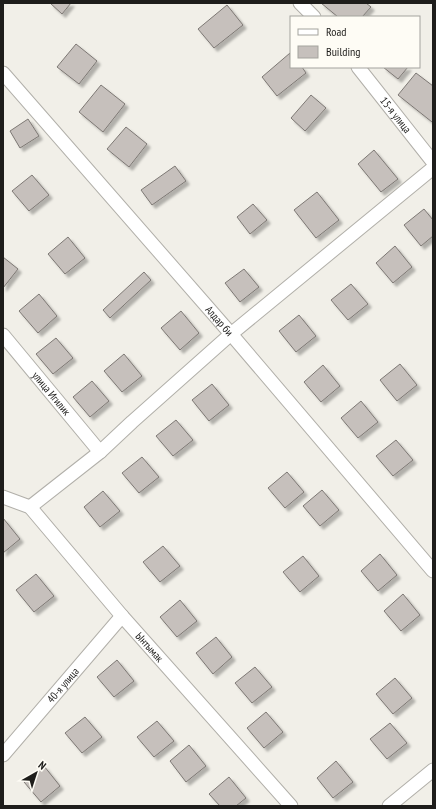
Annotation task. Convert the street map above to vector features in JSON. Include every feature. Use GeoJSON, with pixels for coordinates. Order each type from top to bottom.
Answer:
{"type":"FeatureCollection","features":[{"type":"Feature","properties":{"kind":"street"},"geometry":{"type":"LineString","coordinates":[[300,3],[313,16]]}},
{"type":"Feature","properties":{"kind":"street","name":"15-я улица"},"geometry":{"type":"LineString","coordinates":[[359,68],[433,162]]}},
{"type":"Feature","properties":{"kind":"street","name":"Алдар би"},"geometry":{"type":"LineString","coordinates":[[3,73],[232,334],[433,571]]}},
{"type":"Feature","properties":{"kind":"street"},"geometry":{"type":"LineString","coordinates":[[30,508],[100,452],[232,334],[433,168]]}},
{"type":"Feature","properties":{"kind":"street","name":"улица Игилик"},"geometry":{"type":"LineString","coordinates":[[3,335],[100,452]]}},
{"type":"Feature","properties":{"kind":"street","name":"Ынтымак"},"geometry":{"type":"LineString","coordinates":[[3,496],[30,508],[122,616],[291,806]]}},
{"type":"Feature","properties":{"kind":"street","name":"40-я улица"},"geometry":{"type":"LineString","coordinates":[[3,755],[122,616]]}},
{"type":"Feature","properties":{"kind":"street"},"geometry":{"type":"LineString","coordinates":[[389,806],[433,770]]}},
{"type":"Feature","properties":{"kind":"building"},"geometry":{"type":"Polygon","coordinates":[[[50,3],[71,3],[62,14],[50,3]]]}},
{"type":"Feature","properties":{"kind":"building"},"geometry":{"type":"Polygon","coordinates":[[[321,3],[366,3],[371,7],[363,16],[337,16],[321,3]]]}},
{"type":"Feature","properties":{"kind":"building"},"geometry":{"type":"Polygon","coordinates":[[[227,5],[243,25],[214,48],[198,29],[227,5]]]}},
{"type":"Feature","properties":{"kind":"building"},"geometry":{"type":"Polygon","coordinates":[[[76,44],[97,61],[79,84],[57,67],[76,44]]]}},
{"type":"Feature","properties":{"kind":"building"},"geometry":{"type":"Polygon","coordinates":[[[290,53],[290,68],[303,68],[306,73],[277,96],[262,77],[290,53]]]}},
{"type":"Feature","properties":{"kind":"building"},"geometry":{"type":"Polygon","coordinates":[[[384,68],[407,68],[398,79],[384,68]]]}},
{"type":"Feature","properties":{"kind":"building"},"geometry":{"type":"Polygon","coordinates":[[[416,73],[433,86],[432,122],[398,95],[416,73]]]}},
{"type":"Feature","properties":{"kind":"building"},"geometry":{"type":"Polygon","coordinates":[[[101,85],[125,104],[103,132],[79,112],[101,85]]]}},
{"type":"Feature","properties":{"kind":"building"},"geometry":{"type":"Polygon","coordinates":[[[311,95],[326,108],[305,131],[291,118],[311,95]]]}},
{"type":"Feature","properties":{"kind":"building"},"geometry":{"type":"Polygon","coordinates":[[[28,119],[39,136],[20,148],[10,131],[28,119]]]}},
{"type":"Feature","properties":{"kind":"building"},"geometry":{"type":"Polygon","coordinates":[[[126,127],[147,144],[129,167],[107,149],[126,127]]]}},
{"type":"Feature","properties":{"kind":"building"},"geometry":{"type":"Polygon","coordinates":[[[374,150],[398,179],[381,192],[358,164],[374,150]]]}},
{"type":"Feature","properties":{"kind":"building"},"geometry":{"type":"Polygon","coordinates":[[[175,166],[186,181],[152,205],[141,190],[175,166]]]}},
{"type":"Feature","properties":{"kind":"building"},"geometry":{"type":"Polygon","coordinates":[[[32,175],[49,195],[29,211],[12,191],[32,175]]]}},
{"type":"Feature","properties":{"kind":"building"},"geometry":{"type":"Polygon","coordinates":[[[317,192],[339,220],[316,238],[294,210],[317,192]]]}},
{"type":"Feature","properties":{"kind":"building"},"geometry":{"type":"Polygon","coordinates":[[[253,204],[267,220],[250,234],[237,217],[253,204]]]}},
{"type":"Feature","properties":{"kind":"building"},"geometry":{"type":"Polygon","coordinates":[[[424,209],[433,220],[433,236],[421,246],[404,225],[424,209]]]}},
{"type":"Feature","properties":{"kind":"building"},"geometry":{"type":"Polygon","coordinates":[[[68,237],[85,258],[65,274],[48,254],[68,237]]]}},
{"type":"Feature","properties":{"kind":"building"},"geometry":{"type":"Polygon","coordinates":[[[395,246],[412,267],[393,283],[376,263],[395,246]]]}},
{"type":"Feature","properties":{"kind":"building"},"geometry":{"type":"Polygon","coordinates":[[[3,257],[18,269],[3,288],[3,257]]]}},
{"type":"Feature","properties":{"kind":"building"},"geometry":{"type":"Polygon","coordinates":[[[244,269],[259,287],[240,302],[225,283],[244,269]]]}},
{"type":"Feature","properties":{"kind":"building"},"geometry":{"type":"Polygon","coordinates":[[[144,272],[151,280],[110,318],[103,310],[144,272]]]}},
{"type":"Feature","properties":{"kind":"building"},"geometry":{"type":"Polygon","coordinates":[[[351,284],[368,304],[348,320],[331,300],[351,284]]]}},
{"type":"Feature","properties":{"kind":"building"},"geometry":{"type":"Polygon","coordinates":[[[39,294],[57,316],[38,333],[19,311],[39,294]]]}},
{"type":"Feature","properties":{"kind":"building"},"geometry":{"type":"Polygon","coordinates":[[[181,311],[199,333],[180,350],[161,328],[181,311]]]}},
{"type":"Feature","properties":{"kind":"building"},"geometry":{"type":"Polygon","coordinates":[[[299,315],[316,336],[296,352],[279,331],[299,315]]]}},
{"type":"Feature","properties":{"kind":"building"},"geometry":{"type":"Polygon","coordinates":[[[56,338],[73,358],[53,374],[36,354],[56,338]]]}},
{"type":"Feature","properties":{"kind":"building"},"geometry":{"type":"Polygon","coordinates":[[[124,354],[142,376],[122,392],[104,371],[124,354]]]}},
{"type":"Feature","properties":{"kind":"building"},"geometry":{"type":"Polygon","coordinates":[[[400,364],[417,385],[397,401],[380,380],[400,364]]]}},
{"type":"Feature","properties":{"kind":"building"},"geometry":{"type":"Polygon","coordinates":[[[323,365],[340,386],[321,402],[304,382],[323,365]]]}},
{"type":"Feature","properties":{"kind":"building"},"geometry":{"type":"Polygon","coordinates":[[[92,381],[109,401],[90,417],[73,397],[92,381]]]}},
{"type":"Feature","properties":{"kind":"building"},"geometry":{"type":"Polygon","coordinates":[[[212,384],[229,405],[209,421],[192,400],[212,384]]]}},
{"type":"Feature","properties":{"kind":"building"},"geometry":{"type":"Polygon","coordinates":[[[361,401],[378,422],[358,438],[341,418],[361,401]]]}},
{"type":"Feature","properties":{"kind":"building"},"geometry":{"type":"Polygon","coordinates":[[[176,420],[193,440],[173,456],[156,436],[176,420]]]}},
{"type":"Feature","properties":{"kind":"building"},"geometry":{"type":"Polygon","coordinates":[[[396,440],[413,460],[393,476],[376,456],[396,440]]]}},
{"type":"Feature","properties":{"kind":"building"},"geometry":{"type":"Polygon","coordinates":[[[142,457],[159,477],[139,493],[122,473],[142,457]]]}},
{"type":"Feature","properties":{"kind":"building"},"geometry":{"type":"Polygon","coordinates":[[[287,472],[304,492],[285,508],[268,488],[287,472]]]}},
{"type":"Feature","properties":{"kind":"building"},"geometry":{"type":"Polygon","coordinates":[[[322,490],[339,510],[320,526],[303,506],[322,490]]]}},
{"type":"Feature","properties":{"kind":"building"},"geometry":{"type":"Polygon","coordinates":[[[103,491],[120,511],[100,527],[84,507],[103,491]]]}},
{"type":"Feature","properties":{"kind":"building"},"geometry":{"type":"Polygon","coordinates":[[[3,518],[20,539],[3,553],[3,518]]]}},
{"type":"Feature","properties":{"kind":"building"},"geometry":{"type":"Polygon","coordinates":[[[163,546],[180,566],[160,582],[143,562],[163,546]]]}},
{"type":"Feature","properties":{"kind":"building"},"geometry":{"type":"Polygon","coordinates":[[[380,554],[397,575],[378,591],[361,571],[380,554]]]}},
{"type":"Feature","properties":{"kind":"building"},"geometry":{"type":"Polygon","coordinates":[[[303,556],[319,576],[300,592],[283,572],[303,556]]]}},
{"type":"Feature","properties":{"kind":"building"},"geometry":{"type":"Polygon","coordinates":[[[36,574],[54,596],[34,612],[16,590],[36,574]]]}},
{"type":"Feature","properties":{"kind":"building"},"geometry":{"type":"Polygon","coordinates":[[[403,594],[420,615],[401,631],[384,611],[403,594]]]}},
{"type":"Feature","properties":{"kind":"building"},"geometry":{"type":"Polygon","coordinates":[[[180,600],[197,621],[177,637],[160,617],[180,600]]]}},
{"type":"Feature","properties":{"kind":"building"},"geometry":{"type":"Polygon","coordinates":[[[216,637],[232,657],[213,674],[196,653],[216,637]]]}},
{"type":"Feature","properties":{"kind":"building"},"geometry":{"type":"Polygon","coordinates":[[[117,660],[134,681],[114,697],[97,677],[117,660]]]}},
{"type":"Feature","properties":{"kind":"building"},"geometry":{"type":"Polygon","coordinates":[[[255,667],[272,687],[252,703],[235,683],[255,667]]]}},
{"type":"Feature","properties":{"kind":"building"},"geometry":{"type":"Polygon","coordinates":[[[395,678],[412,698],[393,714],[376,694],[395,678]]]}},
{"type":"Feature","properties":{"kind":"building"},"geometry":{"type":"Polygon","coordinates":[[[266,712],[283,732],[264,748],[247,728],[266,712]]]}},
{"type":"Feature","properties":{"kind":"building"},"geometry":{"type":"Polygon","coordinates":[[[85,717],[102,737],[82,753],[65,733],[85,717]]]}},
{"type":"Feature","properties":{"kind":"building"},"geometry":{"type":"Polygon","coordinates":[[[157,721],[174,741],[154,757],[137,737],[157,721]]]}},
{"type":"Feature","properties":{"kind":"building"},"geometry":{"type":"Polygon","coordinates":[[[390,723],[407,743],[387,759],[370,739],[390,723]]]}},
{"type":"Feature","properties":{"kind":"building"},"geometry":{"type":"Polygon","coordinates":[[[189,745],[206,766],[186,782],[170,761],[189,745]]]}},
{"type":"Feature","properties":{"kind":"building"},"geometry":{"type":"Polygon","coordinates":[[[336,761],[353,782],[333,798],[317,778],[336,761]]]}},
{"type":"Feature","properties":{"kind":"building"},"geometry":{"type":"Polygon","coordinates":[[[44,766],[60,786],[41,802],[24,782],[44,766]]]}},
{"type":"Feature","properties":{"kind":"building"},"geometry":{"type":"Polygon","coordinates":[[[229,777],[246,798],[236,806],[220,806],[209,794],[229,777]]]}}]}
